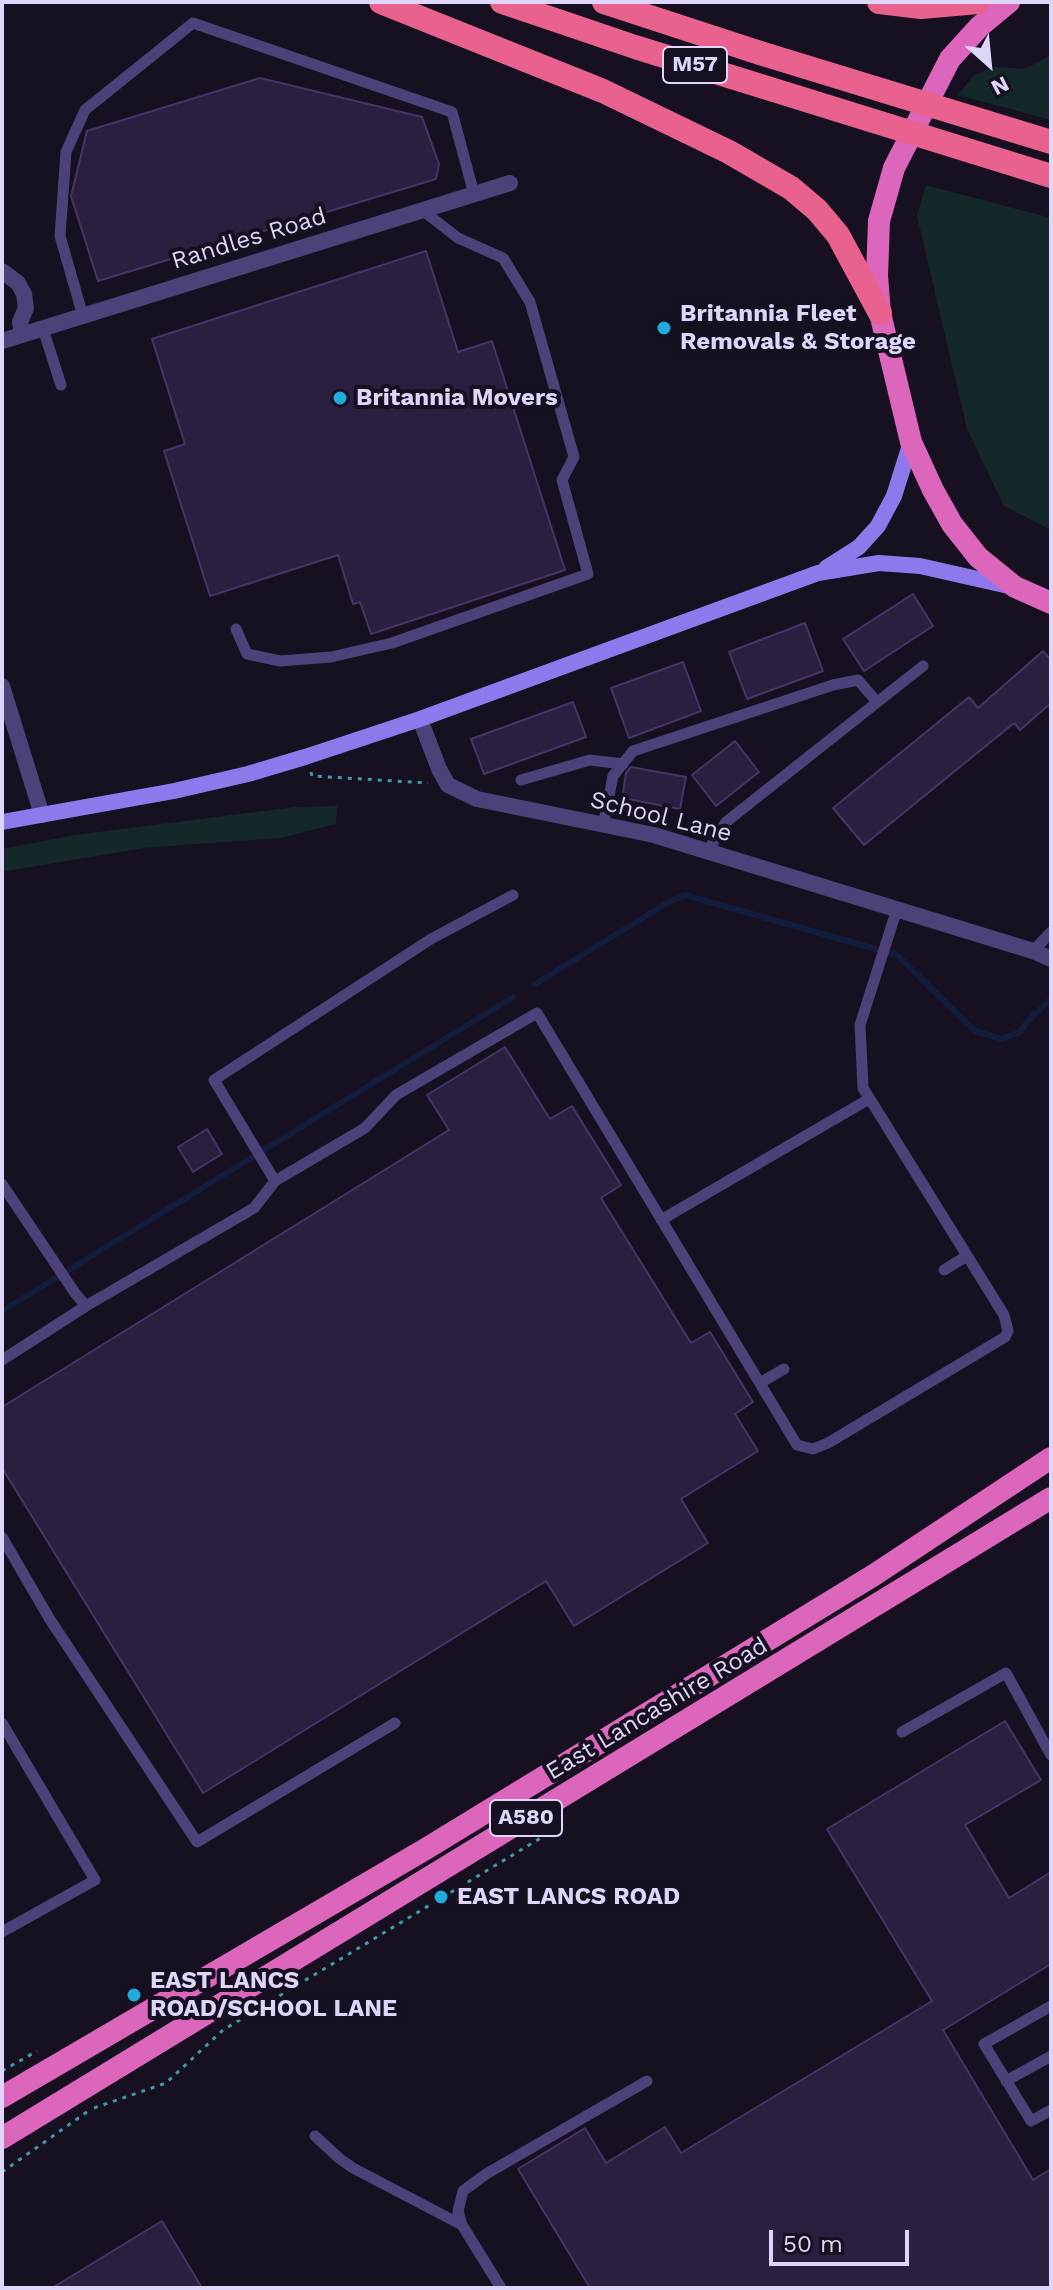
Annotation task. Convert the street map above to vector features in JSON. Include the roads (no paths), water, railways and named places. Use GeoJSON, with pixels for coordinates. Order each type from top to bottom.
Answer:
{"type":"FeatureCollection","features":[{"type":"Feature","properties":{"kind":"highway"},"geometry":{"type":"LineString","coordinates":[[381,2],[603,91],[729,152],[791,188],[817,210],[838,235],[880,313]]}},
{"type":"Feature","properties":{"kind":"highway","name":"M57"},"geometry":{"type":"LineString","coordinates":[[502,2],[1051,176]]}},
{"type":"Feature","properties":{"kind":"highway","name":"M57"},"geometry":{"type":"LineString","coordinates":[[604,2],[1051,142]]}},
{"type":"Feature","properties":{"kind":"highway"},"geometry":{"type":"LineString","coordinates":[[879,2],[921,7],[978,2]]}},
{"type":"Feature","properties":{"kind":"highway"},"geometry":{"type":"LineString","coordinates":[[1009,2],[980,26],[950,59],[894,168],[876,239],[880,313],[911,442],[952,524],[978,557],[1015,587],[1051,603]]}},
{"type":"Feature","properties":{"kind":"highway","name":"East Lancashire Road"},"geometry":{"type":"LineString","coordinates":[[2,2097],[452,1834],[874,1575],[1051,1458]]}},
{"type":"Feature","properties":{"kind":"highway","name":"East Lancashire Road"},"geometry":{"type":"LineString","coordinates":[[2,2138],[1051,1498]]}},
{"type":"Feature","properties":{"kind":"main road"},"geometry":{"type":"LineString","coordinates":[[818,573],[859,547],[878,526],[894,496],[911,442]]}},
{"type":"Feature","properties":{"kind":"main road"},"geometry":{"type":"LineString","coordinates":[[2,822],[174,791],[305,757],[420,719],[818,573],[879,563],[906,565],[1015,587]]}},
{"type":"Feature","properties":{"kind":"street","name":"Randles Road"},"geometry":{"type":"LineString","coordinates":[[2,341],[510,183]]}},
{"type":"Feature","properties":{"kind":"street"},"geometry":{"type":"LineString","coordinates":[[2,271],[18,283],[24,294],[26,308],[20,322],[22,335]]}},
{"type":"Feature","properties":{"kind":"street"},"geometry":{"type":"LineString","coordinates":[[2,686],[42,815]]}},
{"type":"Feature","properties":{"kind":"street","name":"School Lane"},"geometry":{"type":"LineString","coordinates":[[420,719],[448,785],[477,799],[654,835],[1051,959]]}},
{"type":"Feature","properties":{"kind":"lane"},"geometry":{"type":"LineString","coordinates":[[83,316],[60,236],[66,152],[85,110],[193,23],[452,112],[474,194]]}},
{"type":"Feature","properties":{"kind":"lane"},"geometry":{"type":"LineString","coordinates":[[236,629],[247,654],[280,661],[331,657],[392,643],[588,574],[562,480],[574,457],[530,302],[503,258],[458,238],[422,210]]}},
{"type":"Feature","properties":{"kind":"lane"},"geometry":{"type":"LineString","coordinates":[[43,329],[61,385]]}},
{"type":"Feature","properties":{"kind":"lane"},"geometry":{"type":"LineString","coordinates":[[708,851],[726,822],[923,666]]}},
{"type":"Feature","properties":{"kind":"lane"},"geometry":{"type":"LineString","coordinates":[[603,826],[613,776],[633,751],[833,685],[858,680],[877,702]]}},
{"type":"Feature","properties":{"kind":"lane"},"geometry":{"type":"LineString","coordinates":[[521,780],[590,760],[623,764]]}},
{"type":"Feature","properties":{"kind":"lane"},"geometry":{"type":"LineString","coordinates":[[275,1181],[214,1080],[431,939],[513,895]]}},
{"type":"Feature","properties":{"kind":"lane"},"geometry":{"type":"LineString","coordinates":[[2,1360],[86,1306],[254,1208],[275,1181],[365,1128],[396,1095],[537,1013],[797,1445],[813,1449],[828,1443],[1005,1337],[1008,1331],[1008,1323],[863,1088],[860,1025],[897,909]]}},
{"type":"Feature","properties":{"kind":"lane"},"geometry":{"type":"LineString","coordinates":[[1033,951],[1051,932]]}},
{"type":"Feature","properties":{"kind":"lane"},"geometry":{"type":"LineString","coordinates":[[661,1220],[869,1099]]}},
{"type":"Feature","properties":{"kind":"lane"},"geometry":{"type":"LineString","coordinates":[[2,1184],[86,1306]]}},
{"type":"Feature","properties":{"kind":"lane"},"geometry":{"type":"LineString","coordinates":[[944,1270],[967,1256]]}},
{"type":"Feature","properties":{"kind":"lane"},"geometry":{"type":"LineString","coordinates":[[760,1383],[784,1369]]}},
{"type":"Feature","properties":{"kind":"lane"},"geometry":{"type":"LineString","coordinates":[[2,1537],[49,1618],[197,1842],[395,1723]]}},
{"type":"Feature","properties":{"kind":"lane"},"geometry":{"type":"LineString","coordinates":[[902,1732],[1006,1673],[1051,1755]]}},
{"type":"Feature","properties":{"kind":"lane"},"geometry":{"type":"LineString","coordinates":[[2,1723],[95,1880],[2,1932]]}},
{"type":"Feature","properties":{"kind":"lane"},"geometry":{"type":"LineString","coordinates":[[1051,2006],[984,2044],[1031,2121],[1051,2110]]}},
{"type":"Feature","properties":{"kind":"lane"},"geometry":{"type":"LineString","coordinates":[[1006,2081],[1051,2056]]}},
{"type":"Feature","properties":{"kind":"lane"},"geometry":{"type":"LineString","coordinates":[[501,2288],[462,2225],[458,2211],[463,2191],[486,2174],[647,2081]]}},
{"type":"Feature","properties":{"kind":"lane"},"geometry":{"type":"LineString","coordinates":[[315,2136],[353,2168],[462,2225]]}},
{"type":"Feature","properties":{"kind":"waterway"},"geometry":{"type":"LineString","coordinates":[[535,984],[685,895],[897,955],[975,1031],[1002,1039],[1020,1032],[1051,999]]}},
{"type":"Feature","properties":{"kind":"waterway"},"geometry":{"type":"LineString","coordinates":[[2,1311],[513,997]]}},
{"type":"Feature","properties":{"kind":"place","name":"Britannia Fleet Removals & Storage"},"geometry":{"type":"Point","coordinates":[664,328]}},
{"type":"Feature","properties":{"kind":"place","name":"Britannia Movers"},"geometry":{"type":"Point","coordinates":[340,398]}},
{"type":"Feature","properties":{"kind":"place","name":"EAST LANCS ROAD"},"geometry":{"type":"Point","coordinates":[441,1897]}},
{"type":"Feature","properties":{"kind":"place","name":"EAST LANCS ROAD/SCHOOL LANE"},"geometry":{"type":"Point","coordinates":[134,1995]}}]}
